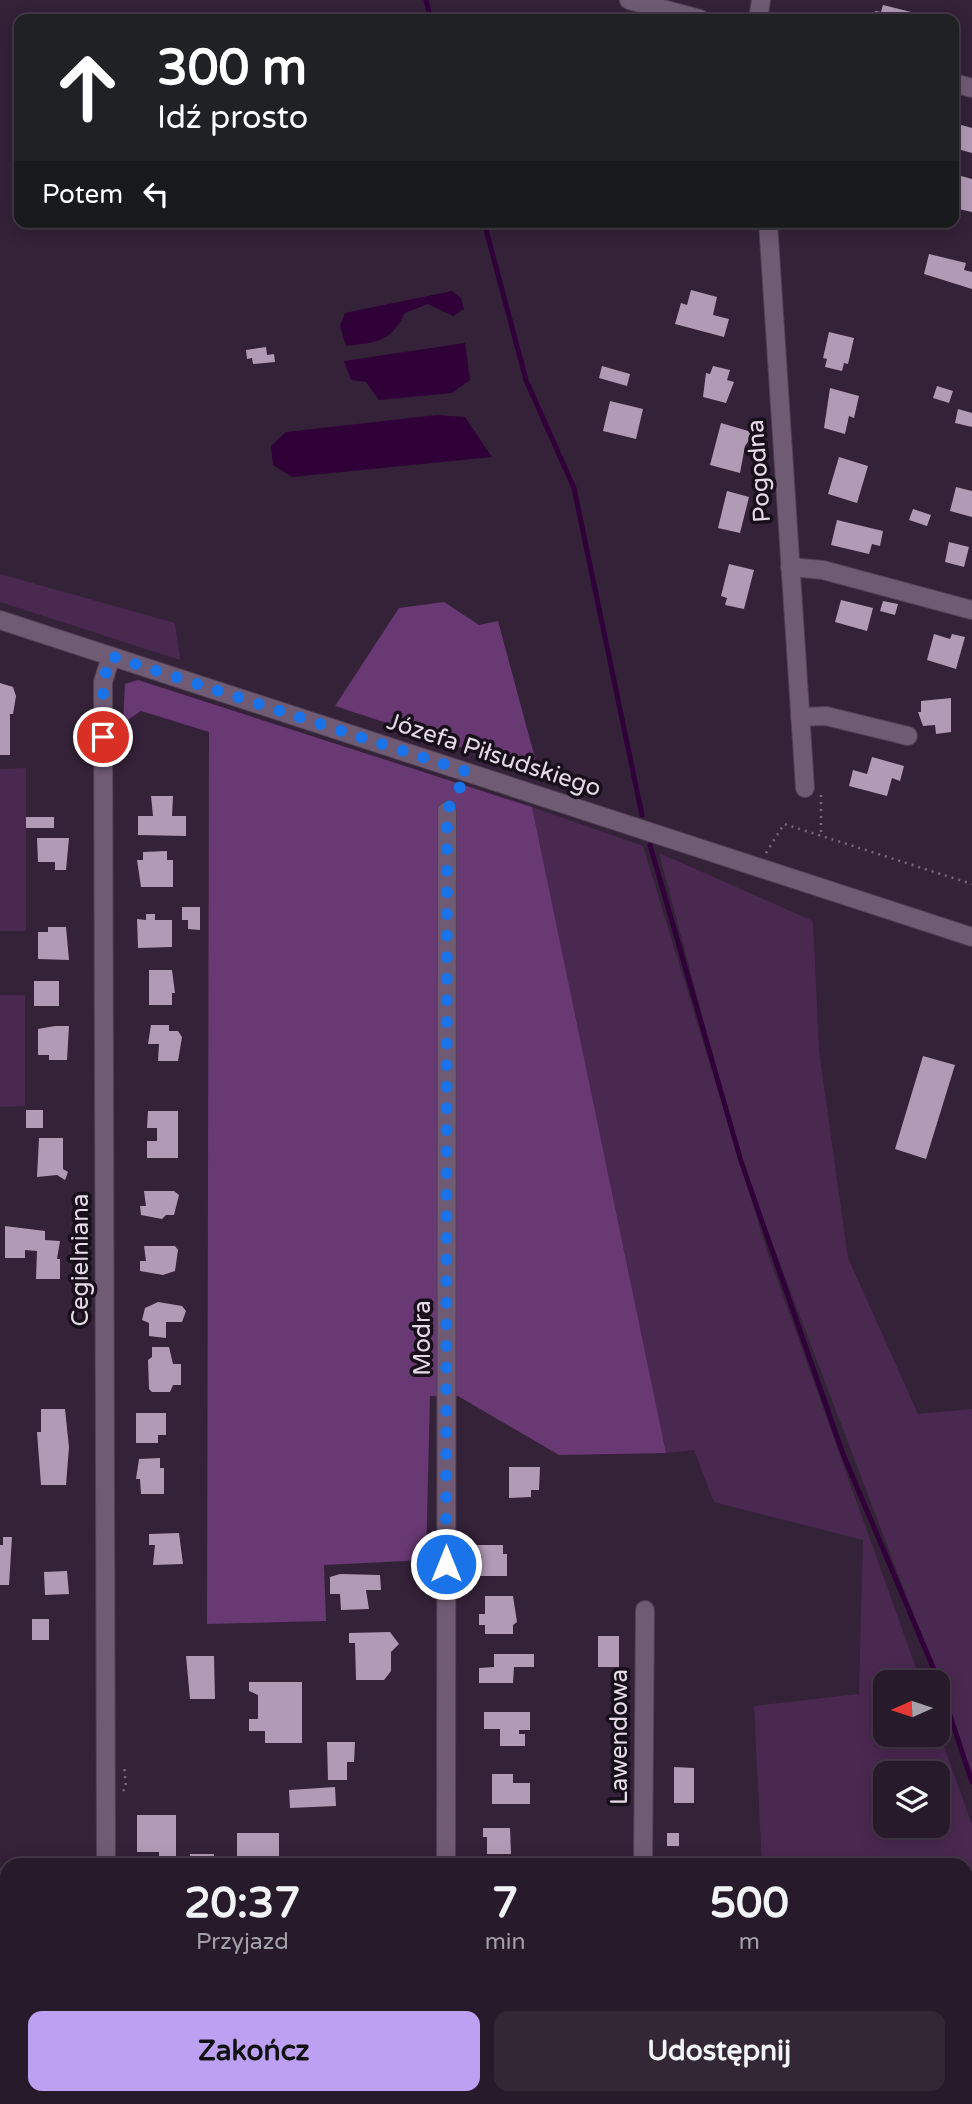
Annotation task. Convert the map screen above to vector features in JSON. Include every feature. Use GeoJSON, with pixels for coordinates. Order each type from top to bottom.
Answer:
{"type":"FeatureCollection","features":[{"type":"Feature","properties":{"kind":"street"},"geometry":{"type":"LineString","coordinates":[[629,0],[681,14]]}},
{"type":"Feature","properties":{"kind":"street","name":"Pogodna"},"geometry":{"type":"LineString","coordinates":[[768,228],[805,788]]}},
{"type":"Feature","properties":{"kind":"street"},"geometry":{"type":"LineString","coordinates":[[790,567],[823,569],[972,610]]}},
{"type":"Feature","properties":{"kind":"street","name":"Józefa Piłsudskiego"},"geometry":{"type":"LineString","coordinates":[[0,620],[972,937]]}},
{"type":"Feature","properties":{"kind":"street","name":"Cegielniana"},"geometry":{"type":"LineString","coordinates":[[106,1858],[103,682],[111,656]]}},
{"type":"Feature","properties":{"kind":"street"},"geometry":{"type":"LineString","coordinates":[[800,716],[826,716],[908,736]]}},
{"type":"Feature","properties":{"kind":"street","name":"Modra"},"geometry":{"type":"LineString","coordinates":[[446,1858],[447,811]]}},
{"type":"Feature","properties":{"kind":"street","name":"Lawendowa"},"geometry":{"type":"LineString","coordinates":[[643,1858],[645,1610]]}},
{"type":"Feature","properties":{"kind":"path"},"geometry":{"type":"LineString","coordinates":[[757,867],[784,824],[972,884]]}},
{"type":"Feature","properties":{"kind":"path"},"geometry":{"type":"LineString","coordinates":[[126,1771],[126,1787]]}},
{"type":"Feature","properties":{"kind":"shaded area"},"geometry":{"type":"Polygon","coordinates":[[[452,291],[461,298],[464,309],[453,316],[428,304],[405,313],[388,336],[346,346],[340,326],[345,313],[452,291]]]}},
{"type":"Feature","properties":{"kind":"shaded area"},"geometry":{"type":"Polygon","coordinates":[[[465,343],[470,380],[452,393],[379,400],[366,382],[351,380],[344,361],[465,343]]]}},
{"type":"Feature","properties":{"kind":"shaded area"},"geometry":{"type":"Polygon","coordinates":[[[437,415],[465,417],[492,457],[292,477],[273,465],[271,446],[286,432],[437,415]]]}},
{"type":"Feature","properties":{"kind":"shaded area"},"geometry":{"type":"Polygon","coordinates":[[[0,574],[175,623],[180,660],[0,602],[0,574]]]}},
{"type":"Feature","properties":{"kind":"shaded area"},"geometry":{"type":"Polygon","coordinates":[[[444,602],[479,625],[498,621],[539,773],[335,706],[399,608],[444,602]]]}},
{"type":"Feature","properties":{"kind":"shaded area"},"geometry":{"type":"Polygon","coordinates":[[[138,680],[532,807],[666,1453],[559,1455],[458,1396],[430,1396],[426,1560],[324,1565],[326,1621],[207,1624],[209,732],[141,711],[123,723],[125,684],[138,680]]]}},
{"type":"Feature","properties":{"kind":"shaded area"},"geometry":{"type":"Polygon","coordinates":[[[26,768],[26,931],[0,931],[0,769],[26,768]]]}},
{"type":"Feature","properties":{"kind":"shaded area"},"geometry":{"type":"Polygon","coordinates":[[[532,807],[643,846],[767,1251],[917,1670],[873,1670],[873,1747],[944,1747],[949,1761],[873,1761],[873,1838],[950,1838],[950,1763],[972,1825],[972,1858],[762,1858],[754,1706],[859,1694],[863,1540],[714,1502],[694,1450],[666,1453],[532,807]]]}},
{"type":"Feature","properties":{"kind":"shaded area"},"geometry":{"type":"Polygon","coordinates":[[[659,853],[813,921],[819,1051],[848,1258],[918,1414],[972,1409],[972,1782],[950,1715],[950,1670],[935,1670],[741,1161],[659,853]]]}},
{"type":"Feature","properties":{"kind":"shaded area"},"geometry":{"type":"Polygon","coordinates":[[[0,995],[25,995],[25,1106],[0,1107],[0,995]]]}},
{"type":"Feature","properties":{"kind":"building"},"geometry":{"type":"Polygon","coordinates":[[[883,5],[919,14],[874,14],[875,11],[881,12],[883,5]]]}},
{"type":"Feature","properties":{"kind":"building"},"geometry":{"type":"Polygon","coordinates":[[[959,124],[972,128],[972,153],[959,149],[959,124]]]}},
{"type":"Feature","properties":{"kind":"building"},"geometry":{"type":"Polygon","coordinates":[[[959,175],[972,179],[972,212],[959,209],[959,175]]]}},
{"type":"Feature","properties":{"kind":"building"},"geometry":{"type":"Polygon","coordinates":[[[929,254],[966,263],[964,270],[972,272],[972,289],[924,274],[929,254]]]}},
{"type":"Feature","properties":{"kind":"building"},"geometry":{"type":"Polygon","coordinates":[[[691,290],[717,297],[713,315],[729,319],[724,337],[675,324],[681,303],[687,305],[691,290]]]}},
{"type":"Feature","properties":{"kind":"building"},"geometry":{"type":"Polygon","coordinates":[[[829,332],[854,338],[848,364],[844,363],[842,371],[825,367],[827,359],[823,358],[829,332]]]}},
{"type":"Feature","properties":{"kind":"building"},"geometry":{"type":"Polygon","coordinates":[[[266,347],[267,355],[274,354],[275,362],[253,364],[252,358],[247,359],[246,350],[266,347]]]}},
{"type":"Feature","properties":{"kind":"building"},"geometry":{"type":"Polygon","coordinates":[[[602,366],[630,374],[627,386],[599,378],[602,366]]]}},
{"type":"Feature","properties":{"kind":"building"},"geometry":{"type":"Polygon","coordinates":[[[713,366],[730,370],[727,380],[734,382],[726,403],[703,397],[706,373],[710,374],[713,366]]]}},
{"type":"Feature","properties":{"kind":"building"},"geometry":{"type":"Polygon","coordinates":[[[937,386],[953,391],[949,403],[933,398],[937,386]]]}},
{"type":"Feature","properties":{"kind":"building"},"geometry":{"type":"Polygon","coordinates":[[[830,388],[859,396],[854,418],[849,416],[845,434],[824,428],[830,388]]]}},
{"type":"Feature","properties":{"kind":"building"},"geometry":{"type":"Polygon","coordinates":[[[610,401],[643,409],[636,439],[603,431],[610,401]]]}},
{"type":"Feature","properties":{"kind":"building"},"geometry":{"type":"Polygon","coordinates":[[[958,409],[972,413],[972,427],[955,423],[958,409]]]}},
{"type":"Feature","properties":{"kind":"building"},"geometry":{"type":"Polygon","coordinates":[[[721,423],[755,433],[752,442],[749,440],[745,446],[740,473],[710,465],[721,423]]]}},
{"type":"Feature","properties":{"kind":"building"},"geometry":{"type":"Polygon","coordinates":[[[839,457],[868,466],[857,503],[828,494],[839,457]]]}},
{"type":"Feature","properties":{"kind":"building"},"geometry":{"type":"Polygon","coordinates":[[[956,487],[972,491],[972,517],[950,511],[956,487]]]}},
{"type":"Feature","properties":{"kind":"building"},"geometry":{"type":"Polygon","coordinates":[[[727,491],[749,497],[740,533],[718,528],[727,491]]]}},
{"type":"Feature","properties":{"kind":"building"},"geometry":{"type":"Polygon","coordinates":[[[913,509],[931,515],[927,526],[909,520],[913,509]]]}},
{"type":"Feature","properties":{"kind":"building"},"geometry":{"type":"Polygon","coordinates":[[[837,520],[883,531],[880,546],[872,544],[869,554],[831,545],[837,520]]]}},
{"type":"Feature","properties":{"kind":"building"},"geometry":{"type":"Polygon","coordinates":[[[949,542],[969,547],[964,567],[945,562],[949,542]]]}},
{"type":"Feature","properties":{"kind":"building"},"geometry":{"type":"Polygon","coordinates":[[[729,564],[754,570],[744,609],[725,605],[727,598],[721,596],[729,564]]]}},
{"type":"Feature","properties":{"kind":"building"},"geometry":{"type":"Polygon","coordinates":[[[841,600],[873,608],[867,631],[835,622],[841,600]]]}},
{"type":"Feature","properties":{"kind":"building"},"geometry":{"type":"Polygon","coordinates":[[[883,601],[898,604],[895,615],[880,611],[883,601]]]}},
{"type":"Feature","properties":{"kind":"building"},"geometry":{"type":"Polygon","coordinates":[[[934,634],[950,639],[952,634],[965,637],[956,669],[927,660],[934,634]]]}},
{"type":"Feature","properties":{"kind":"building"},"geometry":{"type":"Polygon","coordinates":[[[0,683],[13,687],[16,696],[13,714],[10,714],[10,755],[0,755],[0,683]]]}},
{"type":"Feature","properties":{"kind":"building"},"geometry":{"type":"Polygon","coordinates":[[[951,698],[951,732],[936,734],[935,725],[923,726],[918,712],[921,712],[921,701],[951,698]]]}},
{"type":"Feature","properties":{"kind":"building"},"geometry":{"type":"Polygon","coordinates":[[[872,757],[904,766],[900,781],[892,778],[887,796],[849,786],[853,770],[867,774],[872,757]]]}},
{"type":"Feature","properties":{"kind":"building"},"geometry":{"type":"Polygon","coordinates":[[[151,796],[173,796],[172,816],[186,816],[186,836],[138,835],[138,816],[153,816],[151,796]]]}},
{"type":"Feature","properties":{"kind":"building"},"geometry":{"type":"Polygon","coordinates":[[[26,817],[54,817],[54,828],[26,828],[26,817]]]}},
{"type":"Feature","properties":{"kind":"building"},"geometry":{"type":"Polygon","coordinates":[[[37,838],[69,838],[66,870],[55,870],[55,862],[38,862],[37,838]]]}},
{"type":"Feature","properties":{"kind":"building"},"geometry":{"type":"Polygon","coordinates":[[[167,851],[167,860],[173,860],[173,887],[141,887],[137,860],[143,860],[143,852],[167,851]]]}},
{"type":"Feature","properties":{"kind":"building"},"geometry":{"type":"Polygon","coordinates":[[[182,907],[200,907],[200,930],[188,929],[188,920],[182,920],[182,907]]]}},
{"type":"Feature","properties":{"kind":"building"},"geometry":{"type":"Polygon","coordinates":[[[146,914],[155,914],[155,920],[172,920],[172,947],[138,948],[137,919],[146,920],[146,914]]]}},
{"type":"Feature","properties":{"kind":"building"},"geometry":{"type":"Polygon","coordinates":[[[48,927],[66,927],[69,960],[38,959],[38,932],[48,932],[48,927]]]}},
{"type":"Feature","properties":{"kind":"building"},"geometry":{"type":"Polygon","coordinates":[[[149,970],[172,970],[175,993],[172,993],[172,1005],[149,1005],[149,970]]]}},
{"type":"Feature","properties":{"kind":"building"},"geometry":{"type":"Polygon","coordinates":[[[34,981],[59,981],[59,1006],[34,1006],[34,981]]]}},
{"type":"Feature","properties":{"kind":"building"},"geometry":{"type":"Polygon","coordinates":[[[151,1025],[169,1025],[169,1031],[178,1031],[182,1037],[178,1061],[158,1061],[159,1044],[148,1044],[151,1025]]]}},
{"type":"Feature","properties":{"kind":"building"},"geometry":{"type":"Polygon","coordinates":[[[69,1026],[67,1060],[49,1060],[49,1055],[38,1055],[38,1029],[69,1026]]]}},
{"type":"Feature","properties":{"kind":"building"},"geometry":{"type":"Polygon","coordinates":[[[923,1056],[955,1065],[926,1159],[895,1149],[923,1056]]]}},
{"type":"Feature","properties":{"kind":"building"},"geometry":{"type":"Polygon","coordinates":[[[26,1110],[43,1110],[43,1128],[26,1128],[26,1110]]]}},
{"type":"Feature","properties":{"kind":"building"},"geometry":{"type":"Polygon","coordinates":[[[148,1111],[178,1111],[178,1158],[147,1158],[147,1141],[157,1141],[157,1128],[147,1128],[148,1111]]]}},
{"type":"Feature","properties":{"kind":"building"},"geometry":{"type":"Polygon","coordinates":[[[39,1138],[63,1138],[63,1169],[68,1172],[65,1180],[57,1175],[37,1177],[39,1138]]]}},
{"type":"Feature","properties":{"kind":"building"},"geometry":{"type":"Polygon","coordinates":[[[144,1191],[174,1191],[179,1195],[174,1215],[166,1215],[162,1219],[141,1215],[140,1206],[146,1206],[144,1191]]]}},
{"type":"Feature","properties":{"kind":"building"},"geometry":{"type":"Polygon","coordinates":[[[5,1226],[45,1231],[45,1240],[60,1241],[57,1259],[60,1259],[60,1279],[36,1279],[37,1251],[25,1250],[25,1258],[5,1258],[5,1226]]]}},
{"type":"Feature","properties":{"kind":"building"},"geometry":{"type":"Polygon","coordinates":[[[144,1246],[175,1246],[178,1250],[175,1271],[163,1275],[140,1271],[140,1261],[146,1261],[144,1246]]]}},
{"type":"Feature","properties":{"kind":"building"},"geometry":{"type":"Polygon","coordinates":[[[158,1302],[182,1306],[186,1311],[182,1322],[166,1322],[166,1338],[149,1336],[149,1323],[142,1320],[145,1308],[158,1302]]]}},
{"type":"Feature","properties":{"kind":"building"},"geometry":{"type":"Polygon","coordinates":[[[152,1347],[169,1347],[173,1364],[181,1364],[181,1385],[173,1385],[170,1392],[152,1392],[149,1389],[148,1360],[152,1357],[152,1347]]]}},
{"type":"Feature","properties":{"kind":"building"},"geometry":{"type":"Polygon","coordinates":[[[41,1409],[65,1409],[69,1447],[66,1485],[41,1485],[37,1432],[41,1432],[41,1409]]]}},
{"type":"Feature","properties":{"kind":"building"},"geometry":{"type":"Polygon","coordinates":[[[136,1413],[166,1413],[166,1435],[158,1435],[158,1443],[136,1443],[136,1413]]]}},
{"type":"Feature","properties":{"kind":"building"},"geometry":{"type":"Polygon","coordinates":[[[160,1458],[160,1468],[164,1468],[164,1494],[141,1494],[140,1479],[136,1479],[139,1459],[160,1458]]]}},
{"type":"Feature","properties":{"kind":"building"},"geometry":{"type":"Polygon","coordinates":[[[509,1467],[540,1467],[539,1490],[531,1490],[531,1497],[509,1498],[509,1467]]]}},
{"type":"Feature","properties":{"kind":"building"},"geometry":{"type":"Polygon","coordinates":[[[179,1533],[183,1564],[153,1565],[155,1545],[149,1545],[149,1534],[179,1533]]]}},
{"type":"Feature","properties":{"kind":"building"},"geometry":{"type":"Polygon","coordinates":[[[3,1537],[12,1537],[9,1585],[0,1585],[0,1545],[3,1545],[3,1537]]]}},
{"type":"Feature","properties":{"kind":"building"},"geometry":{"type":"Polygon","coordinates":[[[476,1545],[503,1545],[503,1554],[507,1554],[507,1576],[479,1576],[482,1556],[476,1556],[476,1545]]]}},
{"type":"Feature","properties":{"kind":"building"},"geometry":{"type":"Polygon","coordinates":[[[67,1571],[69,1594],[45,1595],[44,1572],[67,1571]]]}},
{"type":"Feature","properties":{"kind":"building"},"geometry":{"type":"Polygon","coordinates":[[[340,1574],[380,1575],[381,1590],[366,1590],[369,1609],[341,1610],[340,1594],[330,1594],[330,1577],[340,1574]]]}},
{"type":"Feature","properties":{"kind":"building"},"geometry":{"type":"Polygon","coordinates":[[[485,1596],[513,1596],[517,1622],[513,1625],[513,1634],[485,1634],[485,1625],[479,1625],[479,1614],[485,1614],[485,1596]]]}},
{"type":"Feature","properties":{"kind":"building"},"geometry":{"type":"Polygon","coordinates":[[[32,1619],[49,1619],[49,1640],[32,1640],[32,1619]]]}},
{"type":"Feature","properties":{"kind":"building"},"geometry":{"type":"Polygon","coordinates":[[[390,1632],[399,1644],[391,1652],[391,1671],[384,1680],[356,1680],[355,1643],[349,1643],[349,1633],[390,1632]]]}},
{"type":"Feature","properties":{"kind":"building"},"geometry":{"type":"Polygon","coordinates":[[[598,1636],[619,1636],[619,1667],[598,1667],[598,1636]]]}},
{"type":"Feature","properties":{"kind":"building"},"geometry":{"type":"Polygon","coordinates":[[[494,1654],[534,1654],[534,1667],[514,1667],[513,1683],[479,1683],[479,1668],[494,1667],[494,1654]]]}},
{"type":"Feature","properties":{"kind":"building"},"geometry":{"type":"Polygon","coordinates":[[[186,1656],[214,1656],[215,1699],[190,1699],[186,1656]]]}},
{"type":"Feature","properties":{"kind":"building"},"geometry":{"type":"Polygon","coordinates":[[[249,1682],[302,1682],[302,1743],[265,1743],[265,1731],[249,1731],[249,1719],[258,1719],[258,1695],[249,1691],[249,1682]]]}},
{"type":"Feature","properties":{"kind":"building"},"geometry":{"type":"Polygon","coordinates":[[[484,1712],[530,1712],[530,1730],[519,1730],[519,1734],[525,1734],[525,1746],[500,1746],[500,1729],[484,1729],[484,1712]]]}},
{"type":"Feature","properties":{"kind":"building"},"geometry":{"type":"Polygon","coordinates":[[[327,1742],[355,1742],[354,1762],[347,1762],[347,1780],[328,1780],[327,1742]]]}},
{"type":"Feature","properties":{"kind":"building"},"geometry":{"type":"Polygon","coordinates":[[[674,1767],[694,1768],[694,1803],[674,1803],[674,1767]]]}},
{"type":"Feature","properties":{"kind":"building"},"geometry":{"type":"Polygon","coordinates":[[[492,1774],[513,1774],[513,1783],[530,1783],[530,1804],[492,1804],[492,1774]]]}},
{"type":"Feature","properties":{"kind":"building"},"geometry":{"type":"Polygon","coordinates":[[[335,1787],[336,1806],[290,1808],[289,1790],[335,1787]]]}},
{"type":"Feature","properties":{"kind":"building"},"geometry":{"type":"Polygon","coordinates":[[[137,1815],[176,1815],[176,1858],[159,1858],[159,1852],[137,1852],[137,1815]]]}},
{"type":"Feature","properties":{"kind":"building"},"geometry":{"type":"Polygon","coordinates":[[[483,1828],[510,1828],[511,1854],[487,1854],[487,1837],[483,1837],[483,1828]]]}},
{"type":"Feature","properties":{"kind":"building"},"geometry":{"type":"Polygon","coordinates":[[[237,1833],[279,1833],[279,1858],[237,1858],[237,1833]]]}},
{"type":"Feature","properties":{"kind":"building"},"geometry":{"type":"Polygon","coordinates":[[[667,1833],[679,1833],[679,1846],[667,1846],[667,1833]]]}},
{"type":"Feature","properties":{"kind":"building"},"geometry":{"type":"Polygon","coordinates":[[[190,1854],[214,1854],[214,1858],[190,1858],[190,1854]]]}},
{"type":"Feature","properties":{"kind":"waterway"},"geometry":{"type":"LineString","coordinates":[[426,0],[430,14]]}},
{"type":"Feature","properties":{"kind":"waterway"},"geometry":{"type":"LineString","coordinates":[[486,228],[526,380],[574,488],[642,815]]}},
{"type":"Feature","properties":{"kind":"waterway"},"geometry":{"type":"LineString","coordinates":[[650,845],[741,1161],[843,1454],[938,1679],[972,1782]]}},
{"type":"Feature","properties":{"kind":"route"},"geometry":{"type":"LineString","coordinates":[[103,737],[103,682],[111,656],[468,772],[447,811],[446,1564]]}}]}
